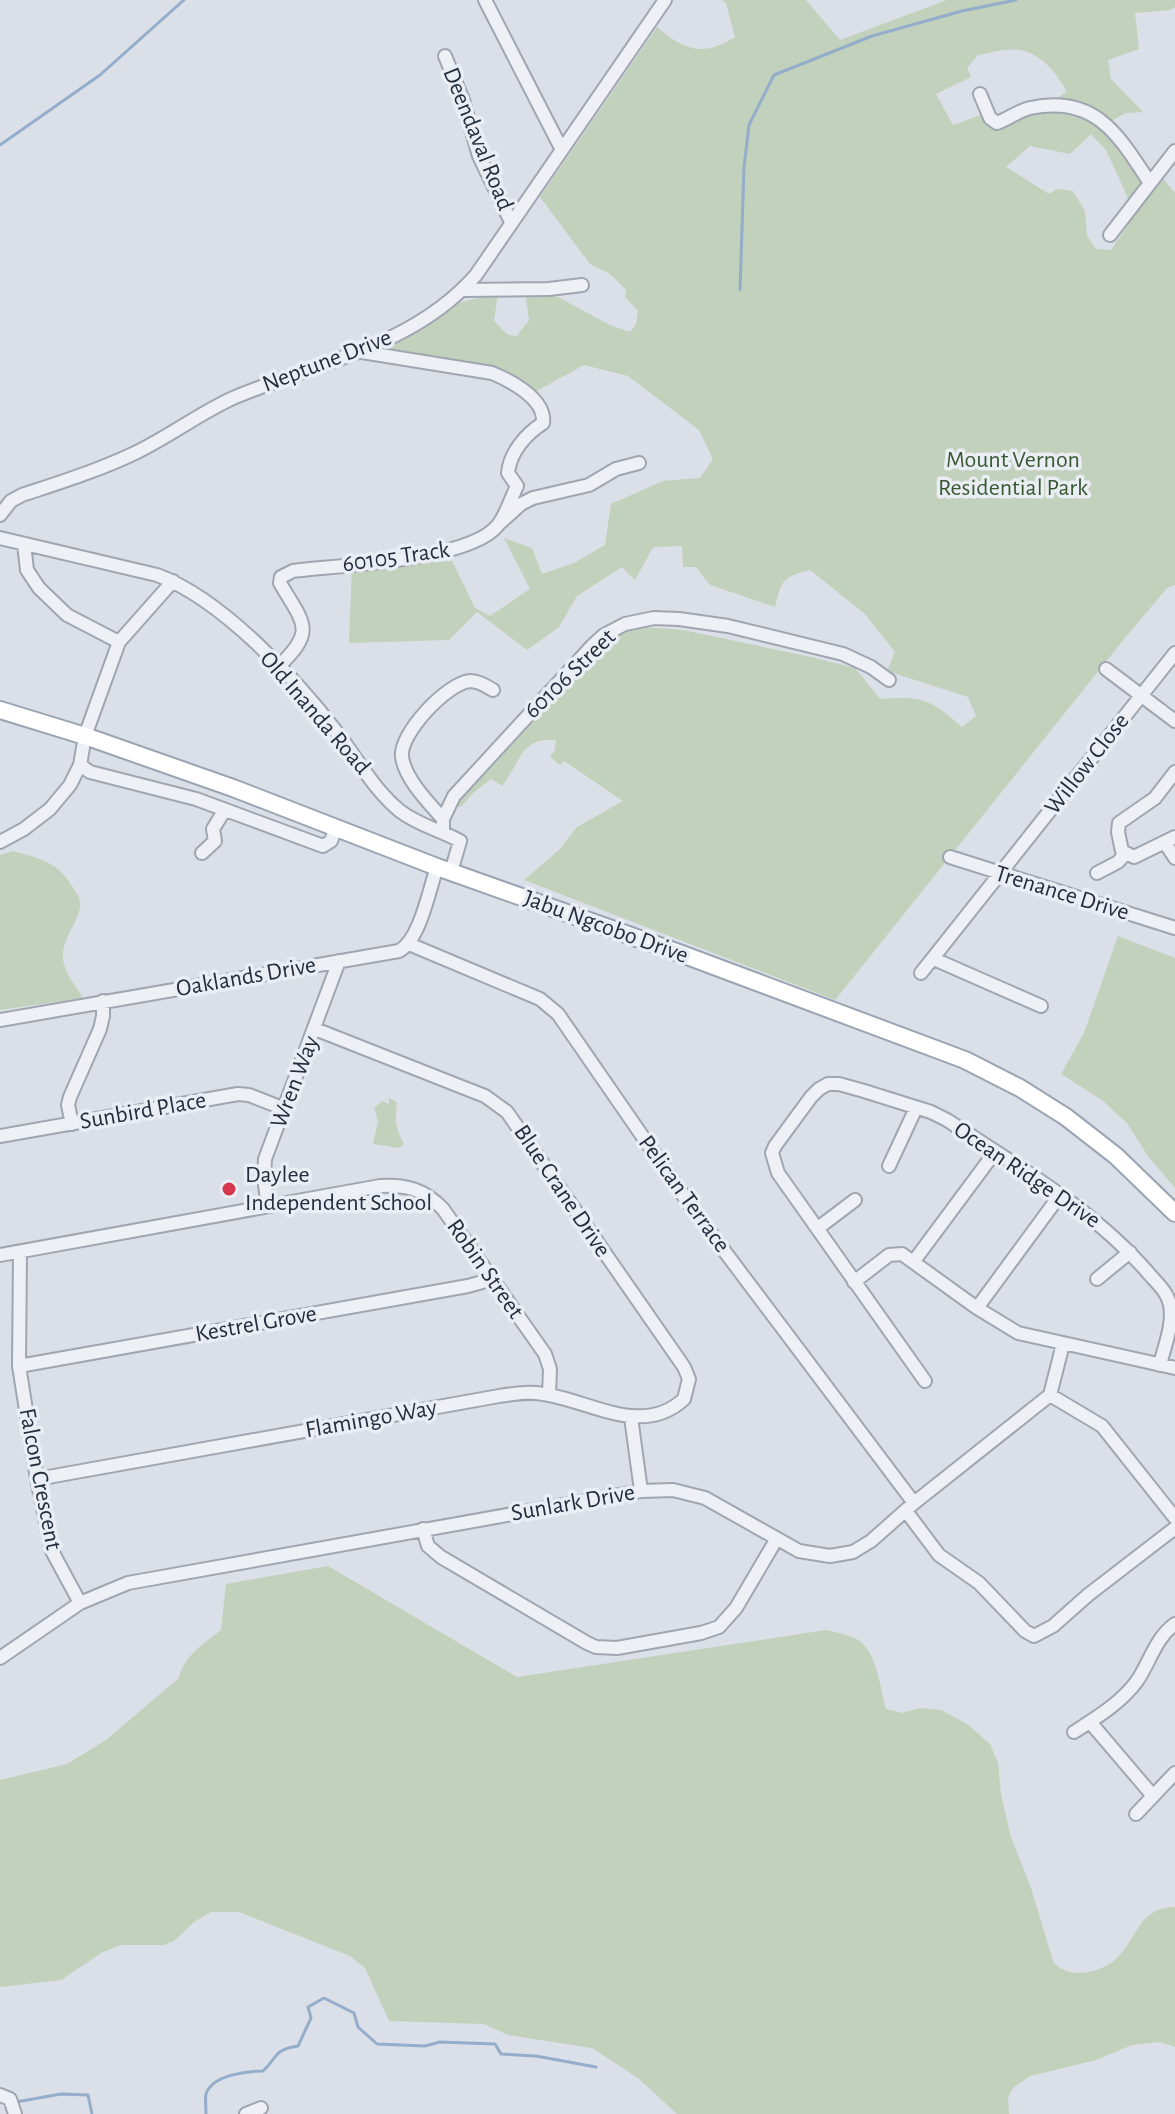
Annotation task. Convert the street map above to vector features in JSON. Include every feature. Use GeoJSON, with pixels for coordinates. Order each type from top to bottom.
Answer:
{"type":"FeatureCollection","features":[{"type":"Feature","properties":{"kind":"main road","name":"Jabu Ngcobo Drive"},"geometry":{"type":"LineString","coordinates":[[0,710],[233,788],[444,869],[747,977],[965,1060],[1020,1088],[1066,1117],[1116,1156],[1175,1213]]}},
{"type":"Feature","properties":{"kind":"street"},"geometry":{"type":"LineString","coordinates":[[485,0],[561,148]]}},
{"type":"Feature","properties":{"kind":"street","name":"Neptune Drive"},"geometry":{"type":"LineString","coordinates":[[0,515],[11,501],[22,495],[99,469],[229,400],[362,352],[451,302],[476,275],[665,0]]}},
{"type":"Feature","properties":{"kind":"street","name":"Deendaval Road"},"geometry":{"type":"LineString","coordinates":[[445,56],[463,100],[479,156],[511,222]]}},
{"type":"Feature","properties":{"kind":"street"},"geometry":{"type":"LineString","coordinates":[[980,94],[990,118],[997,123],[1032,108],[1061,105],[1084,110],[1113,130],[1150,183]]}},
{"type":"Feature","properties":{"kind":"street"},"geometry":{"type":"LineString","coordinates":[[1110,235],[1175,151]]}},
{"type":"Feature","properties":{"kind":"street"},"geometry":{"type":"LineString","coordinates":[[462,290],[549,289],[582,285]]}},
{"type":"Feature","properties":{"kind":"street"},"geometry":{"type":"LineString","coordinates":[[362,352],[492,373],[512,381],[537,405],[544,415],[543,423],[515,450],[510,461],[508,473],[517,486],[499,524]]}},
{"type":"Feature","properties":{"kind":"street","name":"60105 Track"},"geometry":{"type":"LineString","coordinates":[[279,666],[295,651],[303,635],[302,622],[280,583],[281,577],[293,571],[434,556],[487,535],[521,504],[533,498],[589,485],[616,469],[639,463]]}},
{"type":"Feature","properties":{"kind":"street","name":"Old Inanda Road"},"geometry":{"type":"LineString","coordinates":[[0,538],[173,581],[223,616],[279,666],[335,730],[391,803],[420,824],[443,826]]}},
{"type":"Feature","properties":{"kind":"street"},"geometry":{"type":"LineString","coordinates":[[24,544],[27,570],[39,588],[67,615],[119,642]]}},
{"type":"Feature","properties":{"kind":"street"},"geometry":{"type":"LineString","coordinates":[[0,842],[24,829],[64,794],[80,765],[85,736],[119,642],[173,581]]}},
{"type":"Feature","properties":{"kind":"street","name":"60106 Street"},"geometry":{"type":"LineString","coordinates":[[443,826],[454,796],[592,646],[604,635],[625,624],[654,618],[728,626],[843,654],[871,667],[889,680]]}},
{"type":"Feature","properties":{"kind":"street","name":"Willow Close"},"geometry":{"type":"LineString","coordinates":[[921,973],[1175,653]]}},
{"type":"Feature","properties":{"kind":"street"},"geometry":{"type":"LineString","coordinates":[[1106,669],[1175,721]]}},
{"type":"Feature","properties":{"kind":"street"},"geometry":{"type":"LineString","coordinates":[[409,944],[460,841],[443,826],[417,787],[403,761],[404,744],[429,707],[460,684],[472,681],[493,690]]}},
{"type":"Feature","properties":{"kind":"street"},"geometry":{"type":"LineString","coordinates":[[80,765],[90,772],[196,799],[323,846],[331,841],[336,828]]}},
{"type":"Feature","properties":{"kind":"street"},"geometry":{"type":"LineString","coordinates":[[1175,772],[1155,798],[1119,823],[1118,832],[1125,854],[1134,857],[1170,840],[1175,858]]}},
{"type":"Feature","properties":{"kind":"street"},"geometry":{"type":"LineString","coordinates":[[202,853],[215,841],[213,829],[224,811]]}},
{"type":"Feature","properties":{"kind":"street"},"geometry":{"type":"LineString","coordinates":[[1097,873],[1118,862],[1125,854]]}},
{"type":"Feature","properties":{"kind":"street","name":"Trenance Drive"},"geometry":{"type":"LineString","coordinates":[[950,857],[1175,928]]}},
{"type":"Feature","properties":{"kind":"street","name":"Oaklands Drive"},"geometry":{"type":"LineString","coordinates":[[0,1020],[399,951],[409,944]]}},
{"type":"Feature","properties":{"kind":"street","name":"Pelican Terrace"},"geometry":{"type":"LineString","coordinates":[[409,944],[540,999],[558,1014],[692,1208],[910,1507],[939,1555],[979,1583],[1017,1623],[1034,1636],[1053,1626],[1175,1528]]}},
{"type":"Feature","properties":{"kind":"street"},"geometry":{"type":"LineString","coordinates":[[934,959],[1041,1006]]}},
{"type":"Feature","properties":{"kind":"street","name":"Wren Way"},"geometry":{"type":"LineString","coordinates":[[268,1206],[263,1169],[339,961]]}},
{"type":"Feature","properties":{"kind":"street"},"geometry":{"type":"LineString","coordinates":[[72,1124],[68,1105],[100,1029],[103,1001]]}},
{"type":"Feature","properties":{"kind":"street","name":"Blue Crane Drive"},"geometry":{"type":"LineString","coordinates":[[315,1029],[485,1096],[514,1119],[689,1379],[688,1393],[678,1405],[658,1413],[631,1417]]}},
{"type":"Feature","properties":{"kind":"street","name":"Ocean Ridge Drive"},"geometry":{"type":"LineString","coordinates":[[925,1381],[778,1173],[772,1153],[811,1097],[828,1084],[839,1084],[947,1120],[1094,1219],[1130,1252],[1163,1290],[1171,1308],[1160,1365]]}},
{"type":"Feature","properties":{"kind":"street","name":"Sunbird Place"},"geometry":{"type":"LineString","coordinates":[[0,1136],[238,1094],[285,1109]]}},
{"type":"Feature","properties":{"kind":"street"},"geometry":{"type":"LineString","coordinates":[[889,1166],[916,1108]]}},
{"type":"Feature","properties":{"kind":"street"},"geometry":{"type":"LineString","coordinates":[[914,1261],[995,1152]]}},
{"type":"Feature","properties":{"kind":"street","name":"Robin Street"},"geometry":{"type":"LineString","coordinates":[[0,1255],[380,1186],[411,1188],[433,1199],[443,1209],[548,1361],[549,1395]]}},
{"type":"Feature","properties":{"kind":"street"},"geometry":{"type":"LineString","coordinates":[[977,1308],[1060,1195]]}},
{"type":"Feature","properties":{"kind":"street"},"geometry":{"type":"LineString","coordinates":[[818,1228],[855,1200]]}},
{"type":"Feature","properties":{"kind":"street","name":"Falcon Crescent"},"geometry":{"type":"LineString","coordinates":[[20,1252],[19,1366],[37,1479],[52,1551],[80,1603]]}},
{"type":"Feature","properties":{"kind":"street"},"geometry":{"type":"LineString","coordinates":[[1097,1279],[1130,1252]]}},
{"type":"Feature","properties":{"kind":"street"},"geometry":{"type":"LineString","coordinates":[[854,1282],[889,1255],[902,1254],[977,1308],[1018,1333],[1175,1368]]}},
{"type":"Feature","properties":{"kind":"street","name":"Kestrel Grove"},"geometry":{"type":"LineString","coordinates":[[19,1366],[493,1279]]}},
{"type":"Feature","properties":{"kind":"street"},"geometry":{"type":"LineString","coordinates":[[1063,1344],[1050,1395],[1102,1426],[1175,1518]]}},
{"type":"Feature","properties":{"kind":"street","name":"Flamingo Way"},"geometry":{"type":"LineString","coordinates":[[37,1479],[499,1396],[549,1395],[609,1414],[631,1417]]}},
{"type":"Feature","properties":{"kind":"street","name":"Sunlark Drive"},"geometry":{"type":"LineString","coordinates":[[0,1658],[80,1603],[112,1588],[147,1579],[641,1491],[673,1490],[705,1498],[776,1540],[811,1554],[841,1555],[853,1552],[871,1541],[1050,1395]]}},
{"type":"Feature","properties":{"kind":"street"},"geometry":{"type":"LineString","coordinates":[[631,1417],[641,1491]]}},
{"type":"Feature","properties":{"kind":"street"},"geometry":{"type":"LineString","coordinates":[[423,1529],[428,1546],[441,1557],[587,1643],[606,1649],[691,1635],[719,1627],[736,1608],[776,1540]]}},
{"type":"Feature","properties":{"kind":"street"},"geometry":{"type":"LineString","coordinates":[[1074,1732],[1118,1701],[1135,1683],[1160,1639],[1175,1624]]}},
{"type":"Feature","properties":{"kind":"street"},"geometry":{"type":"LineString","coordinates":[[1090,1722],[1153,1796]]}},
{"type":"Feature","properties":{"kind":"street"},"geometry":{"type":"LineString","coordinates":[[1136,1814],[1175,1773]]}},
{"type":"Feature","properties":{"kind":"street"},"geometry":{"type":"LineString","coordinates":[[246,2114],[261,2108]]}},
{"type":"Feature","properties":{"kind":"green space","name":"Mount Vernon Residential Park"},"geometry":{"type":"Polygon","coordinates":[[[722,0],[806,0],[840,40],[947,0],[1175,0],[1175,7],[1170,10],[1135,13],[1139,49],[1108,60],[1111,79],[1143,112],[1126,113],[1111,121],[1058,97],[1067,92],[1047,65],[1034,55],[1013,50],[978,55],[967,68],[971,77],[936,94],[953,125],[981,115],[986,125],[1032,114],[1063,112],[1078,114],[1106,129],[1143,180],[1129,200],[1106,150],[1091,134],[1070,154],[1030,146],[1006,167],[1049,194],[1057,189],[1073,191],[1085,211],[1087,236],[1096,249],[1111,250],[1161,176],[1175,193],[1175,585],[1167,588],[1120,644],[835,1000],[524,880],[559,850],[577,827],[623,801],[564,761],[560,765],[550,757],[556,740],[544,740],[528,747],[502,786],[491,779],[461,807],[451,806],[605,641],[633,626],[683,630],[855,668],[880,699],[925,701],[942,710],[962,727],[976,716],[968,697],[887,671],[895,652],[865,614],[810,570],[785,581],[775,607],[710,585],[696,567],[683,567],[682,546],[653,547],[635,580],[622,567],[577,596],[559,627],[527,650],[477,612],[449,640],[349,643],[352,566],[452,561],[475,608],[490,616],[530,589],[504,538],[532,548],[542,574],[574,563],[605,545],[611,504],[663,481],[700,478],[713,459],[699,430],[628,376],[584,365],[533,393],[503,372],[376,352],[458,303],[498,293],[494,321],[508,335],[517,336],[529,320],[526,297],[554,295],[610,325],[630,332],[636,324],[638,311],[625,297],[626,290],[610,274],[590,264],[540,197],[657,27],[676,42],[694,48],[713,47],[735,37],[726,3],[722,0]]]}},
{"type":"Feature","properties":{"kind":"green space"},"geometry":{"type":"Polygon","coordinates":[[[13,851],[41,859],[55,867],[77,895],[80,909],[66,941],[63,959],[83,998],[0,1010],[0,855],[13,851]]]}},
{"type":"Feature","properties":{"kind":"green space"},"geometry":{"type":"Polygon","coordinates":[[[1118,936],[1175,958],[1175,1188],[1148,1156],[1127,1123],[1102,1100],[1061,1074],[1084,1033],[1118,936]]]}},
{"type":"Feature","properties":{"kind":"green space"},"geometry":{"type":"Polygon","coordinates":[[[389,1098],[397,1102],[396,1124],[404,1144],[399,1148],[373,1144],[378,1121],[374,1108],[383,1101],[389,1104],[389,1098]]]}},
{"type":"Feature","properties":{"kind":"green space"},"geometry":{"type":"Polygon","coordinates":[[[328,1566],[517,1677],[826,1630],[859,1640],[875,1665],[886,1709],[902,1713],[920,1708],[941,1710],[967,1724],[990,1744],[998,1763],[1001,1795],[1011,1837],[1031,1888],[1053,1961],[1058,1967],[1083,1973],[1109,1964],[1123,1951],[1146,1918],[1175,1907],[1175,2047],[1160,2042],[1132,2045],[1096,2060],[1030,2076],[1013,2088],[1008,2097],[1009,2114],[677,2114],[638,2078],[592,2048],[508,2035],[484,2024],[389,2021],[365,1968],[350,1956],[239,1912],[211,1912],[194,1922],[174,1941],[164,1945],[121,1945],[103,1952],[61,1980],[0,1987],[0,1780],[67,1764],[106,1740],[179,1678],[190,1657],[221,1630],[226,1584],[328,1566]]]}},
{"type":"Feature","properties":{"kind":"waterway"},"geometry":{"type":"LineString","coordinates":[[0,145],[100,75],[184,0]]}},
{"type":"Feature","properties":{"kind":"waterway"},"geometry":{"type":"LineString","coordinates":[[740,290],[744,167],[749,125],[774,75],[872,36],[962,11],[1016,0]]}},
{"type":"Feature","properties":{"kind":"waterway"},"geometry":{"type":"LineString","coordinates":[[206,2114],[206,2094],[215,2082],[231,2075],[263,2071],[280,2052],[298,2046],[311,2018],[308,2007],[324,1998],[354,2013],[358,2027],[377,2044],[495,2044],[501,2054],[536,2056],[596,2067]]}},
{"type":"Feature","properties":{"kind":"waterway"},"geometry":{"type":"LineString","coordinates":[[16,2102],[61,2094],[88,2095],[92,2114]]}},
{"type":"Feature","properties":{"kind":"place","name":"Daylee Independent School"},"geometry":{"type":"Point","coordinates":[229,1189]}}]}
